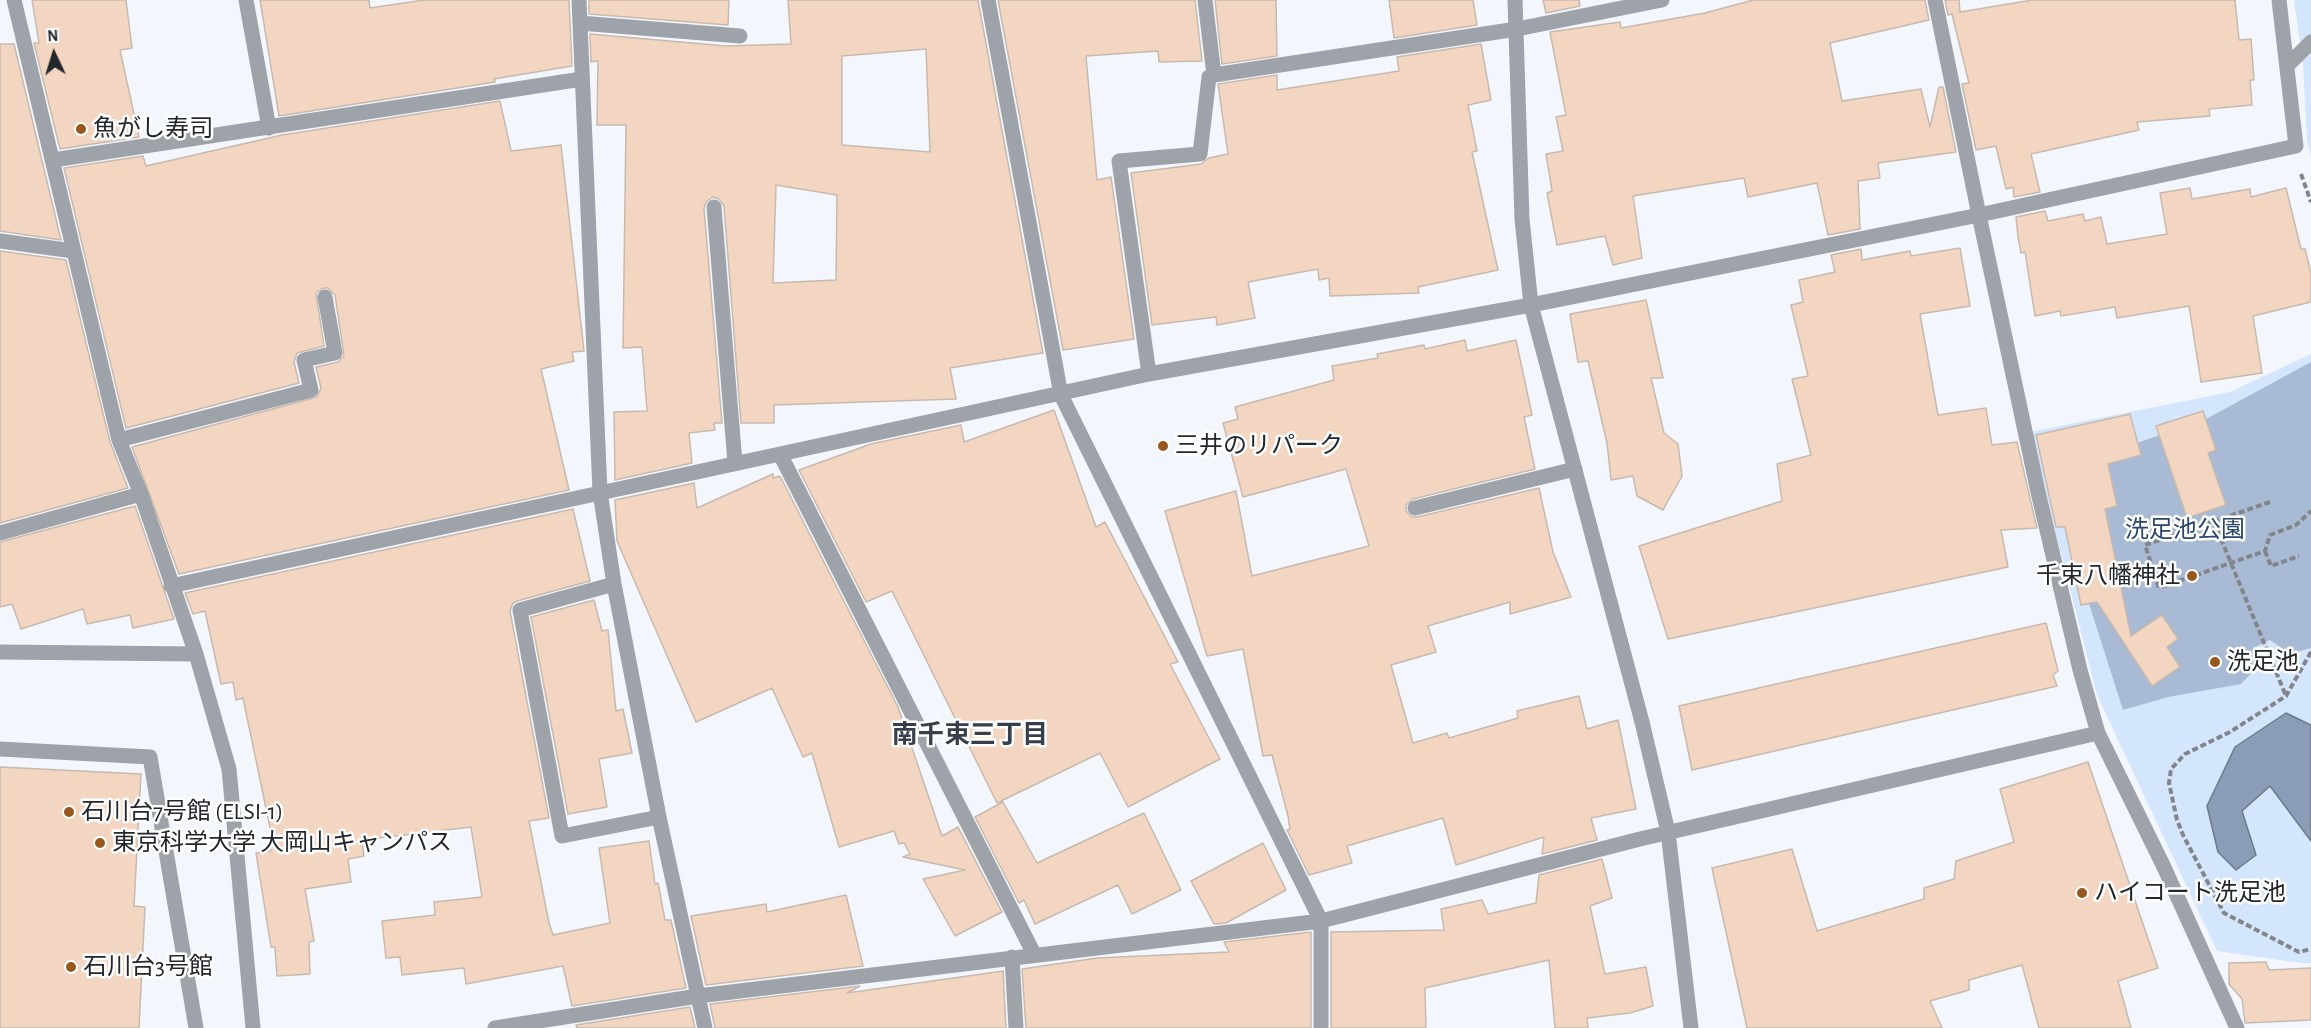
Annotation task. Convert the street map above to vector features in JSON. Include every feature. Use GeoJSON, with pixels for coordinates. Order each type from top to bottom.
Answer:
{"type":"FeatureCollection","features":[{"type":"Feature","properties":{"kind":"street"},"geometry":{"type":"LineString","coordinates":[[14,0],[119,440],[141,494],[196,654],[229,769],[254,1028]]}},
{"type":"Feature","properties":{"kind":"street"},"geometry":{"type":"LineString","coordinates":[[246,0],[269,128]]}},
{"type":"Feature","properties":{"kind":"street"},"geometry":{"type":"LineString","coordinates":[[579,0],[600,492],[614,584],[659,817],[705,1028]]}},
{"type":"Feature","properties":{"kind":"street"},"geometry":{"type":"LineString","coordinates":[[988,0],[1061,395],[1321,921],[1321,1028]]}},
{"type":"Feature","properties":{"kind":"street"},"geometry":{"type":"LineString","coordinates":[[1204,0],[1214,75]]}},
{"type":"Feature","properties":{"kind":"street"},"geometry":{"type":"LineString","coordinates":[[1515,0],[1522,219],[1531,305],[1642,722],[1668,832],[1691,1028]]}},
{"type":"Feature","properties":{"kind":"street"},"geometry":{"type":"LineString","coordinates":[[1149,374],[1119,161],[1200,154],[1209,77],[1517,29],[1662,0]]}},
{"type":"Feature","properties":{"kind":"street"},"geometry":{"type":"LineString","coordinates":[[1935,0],[2041,503],[2080,670],[2098,733],[2163,865],[2237,1028]]}},
{"type":"Feature","properties":{"kind":"street"},"geometry":{"type":"LineString","coordinates":[[171,586],[735,463],[1061,395],[1149,374],[1531,305],[1979,215],[2296,146],[2279,0]]}},
{"type":"Feature","properties":{"kind":"street"},"geometry":{"type":"LineString","coordinates":[[580,23],[740,36]]}},
{"type":"Feature","properties":{"kind":"street"},"geometry":{"type":"LineString","coordinates":[[2288,65],[2311,42]]}},
{"type":"Feature","properties":{"kind":"street"},"geometry":{"type":"LineString","coordinates":[[53,160],[582,79]]}},
{"type":"Feature","properties":{"kind":"street"},"geometry":{"type":"LineString","coordinates":[[714,207],[735,463]]}},
{"type":"Feature","properties":{"kind":"street"},"geometry":{"type":"LineString","coordinates":[[0,241],[73,251]]}},
{"type":"Feature","properties":{"kind":"street"},"geometry":{"type":"LineString","coordinates":[[119,440],[311,390],[304,360],[335,353],[325,297]]}},
{"type":"Feature","properties":{"kind":"street"},"geometry":{"type":"LineString","coordinates":[[780,454],[1034,954]]}},
{"type":"Feature","properties":{"kind":"street"},"geometry":{"type":"LineString","coordinates":[[1415,508],[1575,469]]}},
{"type":"Feature","properties":{"kind":"street"},"geometry":{"type":"LineString","coordinates":[[0,533],[141,494]]}},
{"type":"Feature","properties":{"kind":"street"},"geometry":{"type":"LineString","coordinates":[[614,584],[520,610],[562,836],[659,817]]}},
{"type":"Feature","properties":{"kind":"street"},"geometry":{"type":"LineString","coordinates":[[0,652],[196,654]]}},
{"type":"Feature","properties":{"kind":"street"},"geometry":{"type":"LineString","coordinates":[[495,1028],[698,996],[1321,921],[1668,832],[2098,733]]}},
{"type":"Feature","properties":{"kind":"street"},"geometry":{"type":"LineString","coordinates":[[0,749],[150,757],[196,1028]]}},
{"type":"Feature","properties":{"kind":"street"},"geometry":{"type":"LineString","coordinates":[[1012,957],[1016,1028]]}},
{"type":"Feature","properties":{"kind":"path"},"geometry":{"type":"LineString","coordinates":[[2265,551],[2159,588],[2145,545],[2270,502]]}},
{"type":"Feature","properties":{"kind":"path"},"geometry":{"type":"LineString","coordinates":[[2299,556],[2271,566],[2265,551],[2270,535],[2296,525],[2311,511]]}},
{"type":"Feature","properties":{"kind":"path"},"geometry":{"type":"LineString","coordinates":[[2214,522],[2286,696]]}},
{"type":"Feature","properties":{"kind":"path"},"geometry":{"type":"LineString","coordinates":[[2311,652],[2286,696],[2230,732],[2185,754],[2172,769],[2169,783],[2180,828],[2224,913],[2299,952],[2311,949]]}},
{"type":"Feature","properties":{"kind":"green space"},"geometry":{"type":"Polygon","coordinates":[[[2294,0],[2311,0],[2311,157],[2307,140],[2303,63],[2294,0]]]}},
{"type":"Feature","properties":{"kind":"green space","name":"洗足池公園"},"geometry":{"type":"Polygon","coordinates":[[[2311,354],[2311,963],[2300,963],[2217,951],[2097,695],[2030,432],[2230,392],[2311,354]]]}},
{"type":"Feature","properties":{"kind":"green space","name":"千束八幡神社"},"geometry":{"type":"Polygon","coordinates":[[[2311,362],[2311,648],[2291,654],[2270,640],[2253,648],[2255,669],[2241,684],[2168,697],[2123,710],[2082,582],[2072,466],[2208,418],[2311,362]]]}},
{"type":"Feature","properties":{"kind":"shaded area","name":"洗足池"},"geometry":{"type":"Polygon","coordinates":[[[2286,713],[2311,725],[2311,841],[2270,786],[2242,811],[2256,855],[2236,870],[2218,852],[2207,806],[2235,747],[2286,713]]]}},
{"type":"Feature","properties":{"kind":"building"},"geometry":{"type":"Polygon","coordinates":[[[32,0],[126,0],[132,48],[120,50],[139,137],[60,149],[34,43],[39,43],[32,0]]]}},
{"type":"Feature","properties":{"kind":"building"},"geometry":{"type":"Polygon","coordinates":[[[260,0],[369,0],[370,8],[424,0],[569,0],[572,66],[494,79],[495,82],[279,116],[260,0]]]}},
{"type":"Feature","properties":{"kind":"building"},"geometry":{"type":"Polygon","coordinates":[[[589,0],[729,0],[728,25],[589,14],[589,0]]]}},
{"type":"Feature","properties":{"kind":"building"},"geometry":{"type":"Polygon","coordinates":[[[788,0],[978,0],[1043,353],[950,368],[956,399],[774,405],[774,423],[741,423],[724,206],[719,199],[713,197],[706,202],[704,208],[722,423],[714,423],[715,430],[689,433],[692,463],[615,480],[614,412],[647,411],[642,347],[623,348],[626,125],[597,125],[598,61],[591,62],[590,34],[726,46],[791,44],[788,0]],[[926,49],[842,56],[842,145],[930,152],[926,49]],[[776,185],[773,283],[836,280],[837,195],[776,185]]]}},
{"type":"Feature","properties":{"kind":"building"},"geometry":{"type":"Polygon","coordinates":[[[998,0],[1195,0],[1202,61],[1159,62],[1158,51],[1086,56],[1097,180],[1111,177],[1134,339],[1063,350],[998,0]]]}},
{"type":"Feature","properties":{"kind":"building"},"geometry":{"type":"Polygon","coordinates":[[[1215,0],[1276,0],[1277,56],[1222,64],[1215,0]]]}},
{"type":"Feature","properties":{"kind":"building"},"geometry":{"type":"Polygon","coordinates":[[[1389,0],[1473,0],[1477,25],[1394,38],[1389,0]]]}},
{"type":"Feature","properties":{"kind":"building"},"geometry":{"type":"Polygon","coordinates":[[[1543,0],[1579,0],[1580,6],[1546,13],[1543,0]]]}},
{"type":"Feature","properties":{"kind":"building"},"geometry":{"type":"Polygon","coordinates":[[[1753,0],[1925,0],[1929,20],[1830,43],[1842,101],[1921,89],[1930,127],[1939,87],[1943,87],[1956,152],[1878,163],[1880,178],[1858,181],[1860,229],[1828,235],[1817,183],[1748,197],[1744,178],[1633,196],[1642,258],[1613,265],[1605,236],[1557,245],[1547,193],[1552,191],[1546,154],[1563,151],[1556,117],[1566,115],[1550,32],[1620,22],[1621,28],[1705,13],[1753,0]]]}},
{"type":"Feature","properties":{"kind":"building"},"geometry":{"type":"Polygon","coordinates":[[[1945,0],[1959,0],[1960,12],[2032,0],[2235,0],[2239,40],[2251,39],[2254,80],[2250,80],[2252,105],[2209,109],[2210,116],[2137,122],[2139,130],[2031,154],[2040,192],[2014,197],[2013,187],[2006,189],[1996,146],[1976,150],[1962,84],[1969,83],[1952,14],[1948,15],[1945,0]]]}},
{"type":"Feature","properties":{"kind":"building"},"geometry":{"type":"Polygon","coordinates":[[[0,44],[14,44],[61,240],[0,231],[0,44]]]}},
{"type":"Feature","properties":{"kind":"building"},"geometry":{"type":"Polygon","coordinates":[[[1481,44],[1491,100],[1468,105],[1477,151],[1472,152],[1498,270],[1418,287],[1419,293],[1330,296],[1329,278],[1319,280],[1318,269],[1248,282],[1255,318],[1217,325],[1216,317],[1152,325],[1131,173],[1201,164],[1209,158],[1228,154],[1218,84],[1277,75],[1277,90],[1399,71],[1397,57],[1481,44]]]}},
{"type":"Feature","properties":{"kind":"building"},"geometry":{"type":"Polygon","coordinates":[[[500,101],[511,151],[561,145],[584,351],[572,352],[574,361],[541,369],[569,490],[179,574],[132,447],[317,397],[321,388],[316,367],[338,362],[344,356],[335,295],[328,288],[323,288],[316,293],[324,346],[297,353],[294,362],[299,383],[126,428],[64,168],[143,156],[146,166],[282,135],[500,101]]]}},
{"type":"Feature","properties":{"kind":"building"},"geometry":{"type":"Polygon","coordinates":[[[2190,188],[2192,199],[2250,189],[2251,197],[2286,188],[2301,249],[2305,249],[2311,273],[2311,302],[2253,316],[2262,373],[2201,382],[2189,306],[2117,318],[2115,307],[2061,316],[2060,311],[2035,316],[2025,252],[2021,253],[2016,217],[2045,211],[2048,221],[2083,214],[2085,221],[2101,217],[2107,244],[2167,234],[2160,193],[2190,188]]]}},
{"type":"Feature","properties":{"kind":"building"},"geometry":{"type":"Polygon","coordinates":[[[1960,248],[1970,306],[1920,314],[1938,415],[1986,408],[1992,445],[2017,442],[2037,528],[2001,530],[2008,567],[1668,639],[1639,546],[1782,501],[1777,464],[1811,455],[1792,379],[1808,376],[1791,305],[1803,302],[1799,280],[1835,272],[1831,255],[1861,249],[1862,260],[1910,251],[1911,256],[1960,248]]]}},
{"type":"Feature","properties":{"kind":"building"},"geometry":{"type":"Polygon","coordinates":[[[0,251],[66,260],[110,442],[128,488],[0,523],[0,251]]]}},
{"type":"Feature","properties":{"kind":"building"},"geometry":{"type":"Polygon","coordinates":[[[1646,300],[1663,378],[1651,378],[1664,433],[1678,444],[1682,476],[1663,510],[1637,496],[1633,476],[1611,480],[1607,443],[1588,361],[1578,362],[1570,314],[1646,300]]]}},
{"type":"Feature","properties":{"kind":"building"},"geometry":{"type":"Polygon","coordinates":[[[1465,340],[1467,351],[1516,340],[1532,415],[1524,417],[1535,469],[1413,499],[1406,505],[1406,511],[1412,517],[1417,517],[1539,488],[1553,552],[1571,597],[1510,614],[1510,602],[1428,626],[1436,652],[1391,665],[1413,743],[1447,733],[1449,738],[1518,718],[1517,711],[1579,696],[1587,729],[1618,720],[1636,809],[1591,818],[1597,840],[1542,854],[1544,837],[1456,865],[1443,818],[1347,846],[1352,863],[1309,875],[1287,830],[1290,829],[1288,816],[1272,755],[1263,756],[1243,649],[1207,656],[1165,511],[1236,491],[1252,576],[1369,546],[1346,469],[1243,497],[1223,423],[1238,419],[1235,407],[1334,380],[1332,366],[1378,358],[1377,354],[1424,345],[1425,349],[1465,340]]]}},
{"type":"Feature","properties":{"kind":"building"},"geometry":{"type":"Polygon","coordinates":[[[1054,410],[1096,527],[1105,522],[1178,662],[1170,664],[1220,759],[1128,807],[1100,753],[997,803],[892,591],[866,602],[799,470],[871,444],[961,425],[964,442],[1054,410]]]}},
{"type":"Feature","properties":{"kind":"building"},"geometry":{"type":"Polygon","coordinates":[[[2203,411],[2216,450],[2208,453],[2226,505],[2187,518],[2156,426],[2203,411]]]}},
{"type":"Feature","properties":{"kind":"building"},"geometry":{"type":"Polygon","coordinates":[[[2130,414],[2141,455],[2108,464],[2117,506],[2105,509],[2131,636],[2162,615],[2178,639],[2167,647],[2180,667],[2152,686],[2097,602],[2081,605],[2065,527],[2056,527],[2036,435],[2130,414]]]}},
{"type":"Feature","properties":{"kind":"building"},"geometry":{"type":"Polygon","coordinates":[[[773,474],[773,478],[780,476],[898,707],[942,836],[958,827],[1002,912],[955,936],[923,879],[965,870],[903,857],[910,854],[904,843],[899,844],[894,831],[839,847],[812,753],[803,757],[772,688],[696,722],[617,541],[615,500],[694,483],[697,508],[773,474]]]}},
{"type":"Feature","properties":{"kind":"building"},"geometry":{"type":"Polygon","coordinates":[[[135,506],[174,619],[133,628],[130,615],[87,624],[83,609],[21,629],[12,604],[0,607],[0,542],[135,506]]]}},
{"type":"Feature","properties":{"kind":"building"},"geometry":{"type":"Polygon","coordinates":[[[573,509],[590,581],[517,601],[513,603],[510,611],[549,818],[529,821],[549,923],[553,935],[610,923],[599,848],[649,841],[655,884],[658,883],[665,920],[671,920],[686,988],[572,1006],[563,966],[466,984],[464,968],[402,975],[400,957],[386,958],[382,921],[435,915],[434,902],[482,897],[471,827],[362,840],[364,856],[348,859],[351,882],[305,889],[314,941],[309,942],[310,974],[277,976],[275,947],[271,947],[256,853],[271,851],[269,838],[272,837],[243,698],[236,700],[233,682],[221,684],[205,611],[193,614],[185,593],[573,509]]]}},
{"type":"Feature","properties":{"kind":"building"},"geometry":{"type":"Polygon","coordinates":[[[594,600],[602,631],[608,630],[616,711],[623,709],[632,753],[599,759],[607,807],[568,814],[531,617],[594,600]]]}},
{"type":"Feature","properties":{"kind":"building"},"geometry":{"type":"Polygon","coordinates":[[[2046,623],[2058,671],[2053,675],[2057,686],[1692,770],[1679,706],[2046,623]]]}},
{"type":"Feature","properties":{"kind":"building","name":"ハイコート洗足池"},"geometry":{"type":"Polygon","coordinates":[[[2088,762],[2158,968],[2118,981],[2131,1028],[2039,1028],[2022,965],[1969,980],[1969,990],[1930,1001],[1942,1028],[1747,1028],[1712,868],[1792,849],[1817,931],[1924,899],[1924,888],[1954,879],[1956,861],[2014,842],[2000,789],[2088,762]]]}},
{"type":"Feature","properties":{"kind":"building"},"geometry":{"type":"Polygon","coordinates":[[[0,767],[141,774],[134,906],[145,907],[139,1028],[0,1028],[0,767]]]}},
{"type":"Feature","properties":{"kind":"building"},"geometry":{"type":"Polygon","coordinates":[[[1003,802],[1037,863],[1144,813],[1181,890],[1132,914],[1118,885],[1035,924],[1024,900],[1019,903],[975,817],[1003,802]]]}},
{"type":"Feature","properties":{"kind":"building"},"geometry":{"type":"Polygon","coordinates":[[[1263,843],[1286,890],[1226,923],[1214,924],[1191,881],[1263,843]]]}},
{"type":"Feature","properties":{"kind":"building"},"geometry":{"type":"Polygon","coordinates":[[[1602,859],[1612,898],[1590,906],[1605,974],[1646,967],[1653,1006],[1630,1013],[1587,1018],[1588,1028],[1555,1028],[1549,960],[1425,988],[1426,1028],[1331,1028],[1331,932],[1444,930],[1441,909],[1482,900],[1488,914],[1536,903],[1539,875],[1602,859]]]}},
{"type":"Feature","properties":{"kind":"building"},"geometry":{"type":"Polygon","coordinates":[[[846,895],[863,966],[706,985],[691,916],[766,904],[767,912],[846,895]]]}},
{"type":"Feature","properties":{"kind":"building"},"geometry":{"type":"Polygon","coordinates":[[[1311,932],[1311,1028],[1026,1028],[1022,969],[1097,958],[1229,952],[1224,942],[1311,932]]]}},
{"type":"Feature","properties":{"kind":"building"},"geometry":{"type":"Polygon","coordinates":[[[2266,962],[2269,970],[2311,968],[2311,1020],[2245,1023],[2242,999],[2229,984],[2229,963],[2266,962]]]}},
{"type":"Feature","properties":{"kind":"building"},"geometry":{"type":"Polygon","coordinates":[[[1003,971],[1006,1028],[715,1028],[710,1004],[860,986],[847,993],[1003,971]]]}},
{"type":"Feature","properties":{"kind":"building"},"geometry":{"type":"Polygon","coordinates":[[[690,1007],[695,1028],[577,1028],[576,1025],[690,1007]]]}},
{"type":"Feature","properties":{"kind":"place","name":"魚がし寿司"},"geometry":{"type":"Point","coordinates":[81,129]}},
{"type":"Feature","properties":{"kind":"place","name":"三井のリパーク"},"geometry":{"type":"Point","coordinates":[1163,446]}},
{"type":"Feature","properties":{"kind":"place","name":"千束八幡神社"},"geometry":{"type":"Point","coordinates":[2192,576]}},
{"type":"Feature","properties":{"kind":"place","name":"洗足池"},"geometry":{"type":"Point","coordinates":[2215,662]}},
{"type":"Feature","properties":{"kind":"place","name":"石川台7号館 (ELSI-1)"},"geometry":{"type":"Point","coordinates":[69,812]}},
{"type":"Feature","properties":{"kind":"place","name":"東京科学大学 大岡山キャンパス"},"geometry":{"type":"Point","coordinates":[100,843]}},
{"type":"Feature","properties":{"kind":"place","name":"ハイコート洗足池"},"geometry":{"type":"Point","coordinates":[2082,893]}},
{"type":"Feature","properties":{"kind":"place","name":"石川台3号館"},"geometry":{"type":"Point","coordinates":[71,967]}},
{"type":"Feature","properties":{"kind":"district","name":"南千束三丁目"},"geometry":{"type":"Point","coordinates":[970,735]}}]}
